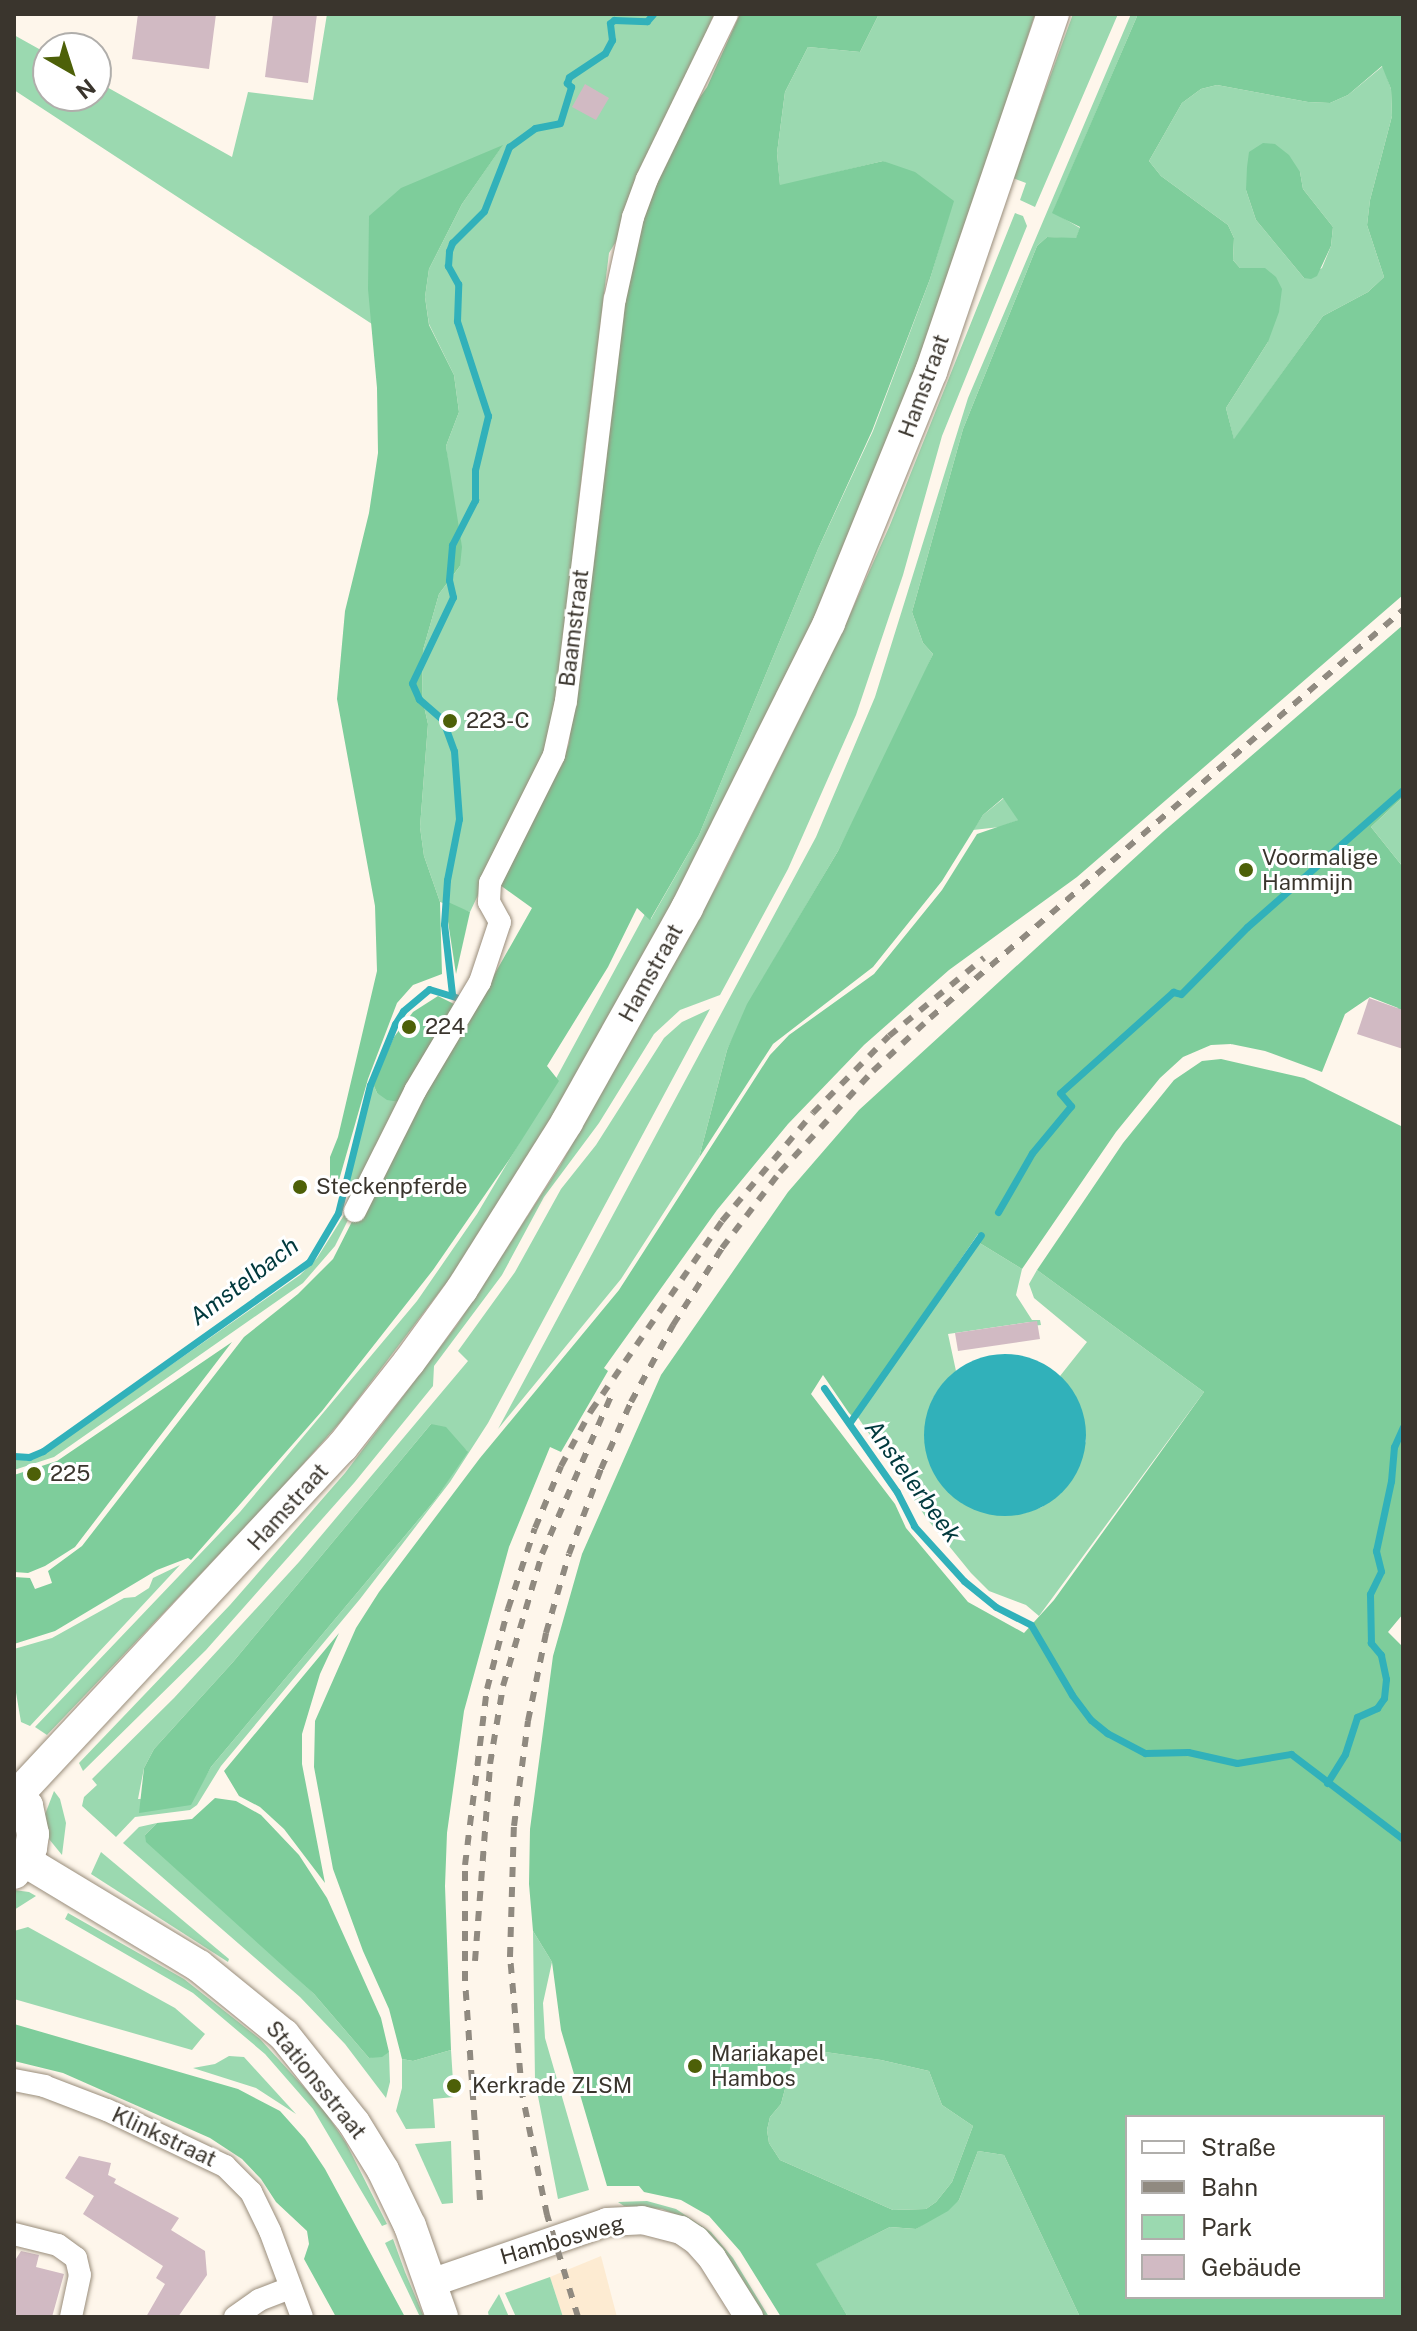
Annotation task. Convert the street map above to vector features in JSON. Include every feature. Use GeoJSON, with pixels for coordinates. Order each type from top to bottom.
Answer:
{"type":"FeatureCollection","features":[{"type":"Feature","properties":{"kind":"main road","name":"Hamstraat"},"geometry":{"type":"LineString","coordinates":[[16,1793],[342,1447],[462,1289],[574,1110],[687,908],[829,623],[931,372],[1053,14]]}},
{"type":"Feature","properties":{"kind":"main road"},"geometry":{"type":"LineString","coordinates":[[16,1793],[32,1819],[31,1848],[19,1867]]}},
{"type":"Feature","properties":{"kind":"main road","name":"Stationsstraat"},"geometry":{"type":"LineString","coordinates":[[19,1867],[199,1966],[284,2035],[369,2144],[400,2203],[442,2317]]}},
{"type":"Feature","properties":{"kind":"street","name":"Baamstraat"},"geometry":{"type":"LineString","coordinates":[[355,1211],[415,1091],[480,982],[500,922],[489,902],[490,883],[554,755],[566,701],[615,299],[633,217],[647,179],[727,14]]}},
{"type":"Feature","properties":{"kind":"street","name":"Klinkstraat"},"geometry":{"type":"LineString","coordinates":[[14,2080],[44,2086],[107,2110],[225,2166],[251,2192],[302,2317]]}},
{"type":"Feature","properties":{"kind":"street","name":"Hambosweg"},"geometry":{"type":"LineString","coordinates":[[431,2283],[594,2226],[642,2220],[681,2230],[696,2240],[712,2258],[749,2317]]}},
{"type":"Feature","properties":{"kind":"street"},"geometry":{"type":"LineString","coordinates":[[14,2234],[58,2245],[76,2258],[80,2275],[71,2317]]}},
{"type":"Feature","properties":{"kind":"street"},"geometry":{"type":"LineString","coordinates":[[235,2317],[259,2300],[291,2288]]}},
{"type":"Feature","properties":{"kind":"shaded area"},"geometry":{"type":"Polygon","coordinates":[[[601,2256],[617,2317],[563,2317],[550,2277],[601,2256]]]}},
{"type":"Feature","properties":{"kind":"green space"},"geometry":{"type":"Polygon","coordinates":[[[327,14],[714,14],[623,230],[609,253],[579,498],[568,639],[550,743],[470,912],[440,902],[424,856],[420,827],[428,724],[422,697],[423,650],[439,594],[460,566],[446,446],[459,412],[454,375],[429,324],[425,297],[429,269],[462,204],[502,146],[369,218],[372,324],[48,112],[112,112],[112,90],[232,157],[248,92],[313,100],[327,14]]]}},
{"type":"Feature","properties":{"kind":"green space"},"geometry":{"type":"Polygon","coordinates":[[[740,14],[879,14],[860,52],[808,47],[785,92],[777,153],[780,185],[883,161],[915,172],[954,201],[930,279],[872,431],[818,549],[699,835],[650,920],[637,908],[608,967],[547,1066],[559,1081],[509,1160],[433,1270],[322,1411],[191,1560],[188,1558],[157,1570],[55,1631],[14,1644],[14,1577],[30,1578],[35,1589],[52,1583],[48,1571],[82,1546],[244,1337],[298,1294],[333,1259],[400,1127],[472,1014],[532,908],[500,885],[536,803],[562,765],[569,743],[607,403],[637,222],[692,109],[707,87],[740,14]]]}},
{"type":"Feature","properties":{"kind":"green space"},"geometry":{"type":"Polygon","coordinates":[[[879,14],[1035,14],[955,263],[909,390],[832,584],[692,869],[571,1090],[475,1245],[342,1420],[275,1496],[47,1735],[35,1727],[240,1512],[417,1301],[477,1214],[540,1108],[645,914],[651,919],[699,835],[818,549],[873,431],[930,279],[953,201],[883,161],[780,186],[777,153],[785,92],[808,47],[860,52],[879,14]]]}},
{"type":"Feature","properties":{"kind":"green space"},"geometry":{"type":"Polygon","coordinates":[[[1073,14],[1118,14],[1035,207],[1020,200],[1026,183],[1013,178],[1073,14]]]}},
{"type":"Feature","properties":{"kind":"green space"},"geometry":{"type":"Polygon","coordinates":[[[1131,14],[1138,14],[1053,212],[1080,228],[1076,239],[1047,237],[1037,246],[963,429],[912,612],[923,643],[933,654],[901,727],[838,851],[762,980],[727,1050],[699,1158],[621,1279],[498,1429],[816,837],[875,697],[968,398],[1131,14]]]}},
{"type":"Feature","properties":{"kind":"green space"},"geometry":{"type":"Polygon","coordinates":[[[1138,14],[1403,14],[1403,595],[1077,877],[949,970],[864,1045],[788,1124],[717,1210],[604,1368],[608,1371],[561,1452],[550,1447],[509,1547],[464,1711],[447,1833],[445,1886],[451,2050],[413,2061],[402,2059],[389,2009],[363,1951],[333,1869],[314,1767],[315,1721],[356,1628],[379,1592],[480,1458],[619,1290],[770,1055],[789,1035],[874,974],[942,890],[977,834],[1018,820],[1003,798],[983,815],[942,881],[873,967],[773,1044],[699,1158],[727,1050],[747,1004],[838,851],[933,654],[923,643],[912,612],[963,429],[1037,246],[1047,237],[1076,238],[1080,227],[1052,213],[1138,14]],[[1382,66],[1348,95],[1330,103],[1308,102],[1217,85],[1201,89],[1182,103],[1149,161],[1161,176],[1228,225],[1234,238],[1233,260],[1240,268],[1265,268],[1276,277],[1282,289],[1279,312],[1268,342],[1226,408],[1234,439],[1323,316],[1368,292],[1384,277],[1367,225],[1370,200],[1392,116],[1391,89],[1382,66]]]}},
{"type":"Feature","properties":{"kind":"green space"},"geometry":{"type":"Polygon","coordinates":[[[14,35],[32,45],[32,102],[14,90],[14,35]]]}},
{"type":"Feature","properties":{"kind":"green space"},"geometry":{"type":"Polygon","coordinates":[[[1383,66],[1391,89],[1392,116],[1370,200],[1367,225],[1384,277],[1368,292],[1323,316],[1234,440],[1226,408],[1268,342],[1265,268],[1240,268],[1233,260],[1234,238],[1228,225],[1161,176],[1149,161],[1182,103],[1201,89],[1217,85],[1308,102],[1330,103],[1348,95],[1383,66]],[[1300,172],[1246,190],[1256,220],[1304,278],[1322,268],[1331,246],[1333,227],[1303,189],[1300,172]]]}},
{"type":"Feature","properties":{"kind":"green space"},"geometry":{"type":"Polygon","coordinates":[[[1263,143],[1275,144],[1289,155],[1300,172],[1303,189],[1333,227],[1331,246],[1317,276],[1311,279],[1304,278],[1256,220],[1246,190],[1247,167],[1249,152],[1263,143]]]}},
{"type":"Feature","properties":{"kind":"green space"},"geometry":{"type":"Polygon","coordinates":[[[503,145],[462,204],[429,269],[425,297],[429,325],[454,375],[459,412],[446,446],[462,547],[460,566],[439,594],[423,650],[422,697],[428,724],[420,827],[424,856],[440,902],[442,974],[413,985],[397,1003],[368,1079],[337,1187],[330,1178],[330,1157],[338,1137],[377,971],[375,906],[337,699],[345,611],[369,513],[378,453],[377,388],[368,289],[369,216],[401,188],[503,145]]]}},
{"type":"Feature","properties":{"kind":"green space"},"geometry":{"type":"Polygon","coordinates":[[[1015,213],[1023,216],[1027,226],[942,436],[903,575],[856,715],[788,869],[720,995],[680,1010],[654,1034],[599,1123],[544,1197],[502,1275],[434,1366],[433,1386],[354,1483],[206,1650],[83,1771],[79,1763],[230,1605],[345,1473],[457,1325],[560,1166],[720,880],[839,639],[890,525],[1015,213]]]}},
{"type":"Feature","properties":{"kind":"green space"},"geometry":{"type":"Polygon","coordinates":[[[1403,625],[1403,797],[1371,827],[1403,867],[1403,1024],[1393,1020],[1398,1008],[1370,997],[1345,1014],[1322,1072],[1265,1051],[1231,1044],[1211,1045],[1183,1057],[1160,1078],[1116,1132],[1022,1269],[978,1242],[982,1236],[978,1234],[852,1416],[823,1375],[811,1394],[895,1504],[906,1528],[968,1602],[1024,1633],[1054,1600],[1204,1392],[1037,1270],[1123,1143],[1174,1080],[1202,1061],[1221,1059],[1304,1078],[1403,1127],[1403,1614],[1388,1632],[1403,1647],[1403,2317],[1080,2317],[1004,2155],[978,2151],[959,2200],[948,2211],[916,2229],[890,2227],[816,2264],[848,2317],[781,2317],[740,2251],[709,2216],[681,2200],[644,2192],[639,2186],[607,2186],[561,2030],[552,1962],[533,1931],[529,1884],[530,1829],[553,1656],[582,1554],[661,1375],[788,1192],[859,1110],[1163,832],[1403,625]],[[818,2051],[804,2056],[791,2066],[781,2104],[770,2117],[767,2130],[769,2143],[780,2160],[893,2210],[926,2209],[952,2182],[973,2126],[942,2105],[929,2071],[818,2051]]]}},
{"type":"Feature","properties":{"kind":"green space"},"geometry":{"type":"Polygon","coordinates":[[[1403,797],[1403,867],[1371,827],[1403,797]]]}},
{"type":"Feature","properties":{"kind":"green space"},"geometry":{"type":"Polygon","coordinates":[[[1004,798],[1019,820],[1000,827],[973,830],[983,815],[1004,798]]]}},
{"type":"Feature","properties":{"kind":"green space"},"geometry":{"type":"Polygon","coordinates":[[[448,902],[470,912],[456,974],[447,915],[448,902]]]}},
{"type":"Feature","properties":{"kind":"green space"},"geometry":{"type":"Polygon","coordinates":[[[438,996],[456,1005],[406,1103],[387,1100],[377,1093],[373,1084],[394,1037],[413,1012],[438,996]]]}},
{"type":"Feature","properties":{"kind":"green space"},"geometry":{"type":"Polygon","coordinates":[[[710,1009],[488,1423],[450,1482],[360,1599],[221,1766],[197,1805],[190,1810],[135,1817],[116,1837],[82,1806],[84,1797],[97,1785],[92,1779],[174,1698],[299,1562],[468,1361],[458,1351],[515,1272],[561,1189],[596,1145],[664,1038],[682,1022],[710,1009]],[[431,1424],[233,1662],[154,1749],[144,1768],[138,1799],[193,1798],[211,1767],[435,1500],[467,1451],[431,1424]]]}},
{"type":"Feature","properties":{"kind":"green space"},"geometry":{"type":"Polygon","coordinates":[[[373,1084],[377,1093],[406,1103],[349,1203],[348,1182],[373,1084]]]}},
{"type":"Feature","properties":{"kind":"green space"},"geometry":{"type":"Polygon","coordinates":[[[346,1212],[351,1214],[335,1246],[303,1283],[54,1457],[14,1470],[14,1458],[30,1461],[43,1454],[300,1275],[317,1258],[346,1212]]]}},
{"type":"Feature","properties":{"kind":"green space"},"geometry":{"type":"Polygon","coordinates":[[[978,1242],[1022,1269],[1016,1295],[1032,1320],[1040,1320],[1041,1325],[1032,1326],[1030,1322],[948,1334],[956,1371],[933,1398],[925,1438],[934,1473],[962,1503],[997,1515],[1025,1513],[1042,1507],[1061,1493],[1086,1441],[1080,1406],[1060,1376],[1087,1342],[1034,1298],[1029,1284],[1037,1270],[1204,1392],[1039,1616],[1026,1605],[989,1591],[971,1573],[927,1519],[857,1416],[978,1242]]]}},
{"type":"Feature","properties":{"kind":"green space"},"geometry":{"type":"Polygon","coordinates":[[[232,1342],[75,1547],[28,1573],[14,1572],[14,1475],[57,1461],[232,1342]]]}},
{"type":"Feature","properties":{"kind":"green space"},"geometry":{"type":"Polygon","coordinates":[[[431,1424],[446,1427],[468,1452],[435,1500],[211,1767],[191,1805],[139,1813],[144,1768],[154,1749],[233,1662],[431,1424]]]}},
{"type":"Feature","properties":{"kind":"green space"},"geometry":{"type":"Polygon","coordinates":[[[180,1565],[30,1726],[21,1722],[14,1681],[14,1649],[52,1638],[124,1598],[135,1597],[149,1588],[153,1578],[180,1565]]]}},
{"type":"Feature","properties":{"kind":"green space"},"geometry":{"type":"Polygon","coordinates":[[[339,1633],[320,1674],[302,1734],[302,1764],[325,1883],[284,1829],[260,1807],[239,1796],[224,1771],[339,1633]]]}},
{"type":"Feature","properties":{"kind":"green space"},"geometry":{"type":"Polygon","coordinates":[[[54,1791],[60,1799],[66,1823],[62,1855],[49,1839],[44,1817],[54,1791]]]}},
{"type":"Feature","properties":{"kind":"green space"},"geometry":{"type":"Polygon","coordinates":[[[215,1798],[236,1801],[261,1815],[299,1855],[327,1898],[381,2018],[389,2052],[382,2057],[369,2058],[314,1994],[146,1842],[145,1835],[157,1823],[192,1819],[215,1798]]]}},
{"type":"Feature","properties":{"kind":"green space"},"geometry":{"type":"Polygon","coordinates":[[[157,1823],[145,1835],[314,1994],[369,2058],[389,2052],[390,2082],[386,2098],[345,2044],[300,1997],[123,1843],[139,1827],[157,1823]]]}},
{"type":"Feature","properties":{"kind":"green space"},"geometry":{"type":"Polygon","coordinates":[[[101,1852],[229,1959],[228,1962],[91,1874],[101,1852]]]}},
{"type":"Feature","properties":{"kind":"green space"},"geometry":{"type":"Polygon","coordinates":[[[14,1890],[29,1892],[36,1896],[14,1910],[14,1890]]]}},
{"type":"Feature","properties":{"kind":"green space"},"geometry":{"type":"Polygon","coordinates":[[[68,1913],[184,1979],[260,2039],[322,2107],[346,2143],[387,2224],[382,2226],[313,2109],[265,2054],[193,1993],[65,1919],[68,1913]]]}},
{"type":"Feature","properties":{"kind":"green space"},"geometry":{"type":"Polygon","coordinates":[[[28,1927],[175,2008],[205,2034],[192,2050],[14,1999],[14,1931],[28,1927]]]}},
{"type":"Feature","properties":{"kind":"green space"},"geometry":{"type":"Polygon","coordinates":[[[533,1931],[552,1962],[543,2003],[545,2038],[589,2190],[558,2199],[535,2081],[533,1931]]]}},
{"type":"Feature","properties":{"kind":"green space"},"geometry":{"type":"Polygon","coordinates":[[[14,2024],[238,2089],[280,2111],[305,2139],[325,2169],[405,2317],[336,2317],[304,2259],[309,2244],[307,2231],[276,2202],[261,2179],[242,2159],[210,2138],[63,2073],[14,2061],[14,2024]]]}},
{"type":"Feature","properties":{"kind":"green space"},"geometry":{"type":"Polygon","coordinates":[[[451,2050],[454,2097],[433,2099],[435,2128],[406,2129],[396,2111],[402,2088],[402,2059],[413,2061],[451,2050]]]}},
{"type":"Feature","properties":{"kind":"green space"},"geometry":{"type":"Polygon","coordinates":[[[818,2051],[929,2071],[942,2105],[973,2126],[952,2182],[936,2202],[926,2209],[893,2210],[780,2160],[769,2143],[767,2130],[770,2117],[781,2104],[791,2066],[804,2056],[818,2051]]]}},
{"type":"Feature","properties":{"kind":"green space"},"geometry":{"type":"Polygon","coordinates":[[[229,2056],[244,2057],[296,2114],[256,2088],[193,2068],[215,2064],[229,2056]]]}},
{"type":"Feature","properties":{"kind":"green space"},"geometry":{"type":"Polygon","coordinates":[[[451,2141],[453,2203],[442,2204],[415,2144],[451,2141]]]}},
{"type":"Feature","properties":{"kind":"green space"},"geometry":{"type":"Polygon","coordinates":[[[978,2151],[1004,2155],[1080,2317],[848,2317],[815,2264],[890,2227],[916,2229],[959,2200],[978,2151]]]}},
{"type":"Feature","properties":{"kind":"green space"},"geometry":{"type":"Polygon","coordinates":[[[647,2201],[676,2209],[711,2232],[733,2258],[769,2317],[764,2317],[724,2253],[687,2219],[662,2209],[624,2206],[618,2202],[647,2201]]]}},
{"type":"Feature","properties":{"kind":"green space"},"geometry":{"type":"Polygon","coordinates":[[[393,2239],[424,2317],[420,2317],[385,2243],[393,2239]]]}},
{"type":"Feature","properties":{"kind":"green space"},"geometry":{"type":"Polygon","coordinates":[[[550,2277],[563,2317],[516,2317],[505,2293],[550,2277]]]}},
{"type":"Feature","properties":{"kind":"green space"},"geometry":{"type":"Polygon","coordinates":[[[499,2294],[509,2317],[489,2317],[488,2312],[499,2294]]]}},
{"type":"Feature","properties":{"kind":"water"},"geometry":{"type":"Polygon","coordinates":[[[1005,1354],[1036,1361],[1062,1378],[1079,1404],[1086,1435],[1079,1466],[1062,1492],[1036,1509],[1005,1516],[974,1509],[948,1492],[931,1466],[924,1435],[931,1404],[948,1378],[974,1361],[1005,1354]]]}},
{"type":"Feature","properties":{"kind":"building"},"geometry":{"type":"Polygon","coordinates":[[[138,14],[216,14],[209,69],[132,59],[138,14]]]}},
{"type":"Feature","properties":{"kind":"building"},"geometry":{"type":"Polygon","coordinates":[[[273,14],[317,14],[308,83],[265,77],[273,14]]]}},
{"type":"Feature","properties":{"kind":"building"},"geometry":{"type":"Polygon","coordinates":[[[585,84],[609,98],[596,120],[572,107],[585,84]]]}},
{"type":"Feature","properties":{"kind":"building"},"geometry":{"type":"Polygon","coordinates":[[[1369,998],[1403,1010],[1403,1049],[1357,1034],[1369,998]]]}},
{"type":"Feature","properties":{"kind":"building"},"geometry":{"type":"Polygon","coordinates":[[[1037,1321],[1040,1339],[958,1351],[955,1333],[1037,1321]]]}},
{"type":"Feature","properties":{"kind":"building"},"geometry":{"type":"Polygon","coordinates":[[[79,2156],[111,2163],[108,2175],[116,2179],[114,2183],[179,2218],[171,2230],[205,2251],[207,2275],[178,2317],[146,2317],[165,2284],[156,2278],[163,2266],[83,2214],[94,2196],[65,2178],[79,2156]]]}},
{"type":"Feature","properties":{"kind":"building"},"geometry":{"type":"Polygon","coordinates":[[[21,2251],[39,2255],[36,2267],[64,2274],[52,2317],[14,2317],[14,2262],[21,2251]]]}},
{"type":"Feature","properties":{"kind":"waterway"},"geometry":{"type":"LineString","coordinates":[[452,994],[444,924],[447,880],[459,819],[454,751],[443,720],[419,699],[412,683],[453,597],[449,580],[452,545],[475,500],[475,470],[488,416],[457,321],[458,284],[448,266],[449,251],[452,243],[484,211],[509,147],[535,128],[560,123],[571,87],[567,83],[569,77],[605,53],[612,40],[610,23],[614,20],[647,21],[653,14]]}},
{"type":"Feature","properties":{"kind":"waterway"},"geometry":{"type":"LineString","coordinates":[[998,1212],[1032,1153],[1071,1106],[1060,1093],[1173,992],[1181,994],[1247,927],[1403,790]]}},
{"type":"Feature","properties":{"kind":"waterway","name":"Amstelbach"},"geometry":{"type":"LineString","coordinates":[[14,1456],[29,1457],[43,1451],[309,1262],[338,1213],[370,1085],[395,1024],[403,1011],[429,989],[458,998]]}},
{"type":"Feature","properties":{"kind":"waterway"},"geometry":{"type":"LineString","coordinates":[[850,1422],[981,1235]]}},
{"type":"Feature","properties":{"kind":"waterway","name":"Anstelerbeek"},"geometry":{"type":"LineString","coordinates":[[824,1388],[897,1492],[914,1526],[964,1581],[996,1607],[1031,1625],[1072,1695],[1091,1720],[1107,1733],[1145,1753],[1188,1752],[1237,1763],[1291,1754],[1403,1839]]}},
{"type":"Feature","properties":{"kind":"waterway"},"geometry":{"type":"LineString","coordinates":[[1327,1783],[1345,1754],[1357,1717],[1377,1708],[1384,1698],[1386,1679],[1381,1655],[1371,1643],[1370,1594],[1381,1571],[1376,1551],[1391,1481],[1394,1447],[1403,1427]]}},
{"type":"Feature","properties":{"kind":"railway"},"geometry":{"type":"LineString","coordinates":[[578,2317],[547,2215],[522,2093],[510,1957],[514,1826],[528,1721],[546,1633],[569,1554],[601,1469],[631,1402],[673,1325],[722,1248],[780,1172],[873,1071],[930,1018],[1403,610]]}},
{"type":"Feature","properties":{"kind":"railway"},"geometry":{"type":"LineString","coordinates":[[480,2200],[465,1981],[465,1865],[487,1689],[508,1609],[535,1528],[561,1466],[591,1411],[722,1221],[813,1113],[889,1036],[984,958]]}},
{"type":"Feature","properties":{"kind":"railway"},"geometry":{"type":"LineString","coordinates":[[475,1961],[490,1764],[503,1686],[542,1554],[611,1396]]}},
{"type":"Feature","properties":{"kind":"place","name":"223-C"},"geometry":{"type":"Point","coordinates":[450,721]}},
{"type":"Feature","properties":{"kind":"place","name":"Voormalige Hammijn"},"geometry":{"type":"Point","coordinates":[1246,870]}},
{"type":"Feature","properties":{"kind":"place","name":"224"},"geometry":{"type":"Point","coordinates":[409,1027]}},
{"type":"Feature","properties":{"kind":"place","name":"Steckenpferde"},"geometry":{"type":"Point","coordinates":[300,1187]}},
{"type":"Feature","properties":{"kind":"place","name":"225"},"geometry":{"type":"Point","coordinates":[34,1474]}},
{"type":"Feature","properties":{"kind":"place","name":"Mariakapel Hambos"},"geometry":{"type":"Point","coordinates":[695,2066]}},
{"type":"Feature","properties":{"kind":"place","name":"Kerkrade ZLSM"},"geometry":{"type":"Point","coordinates":[454,2086]}}]}
